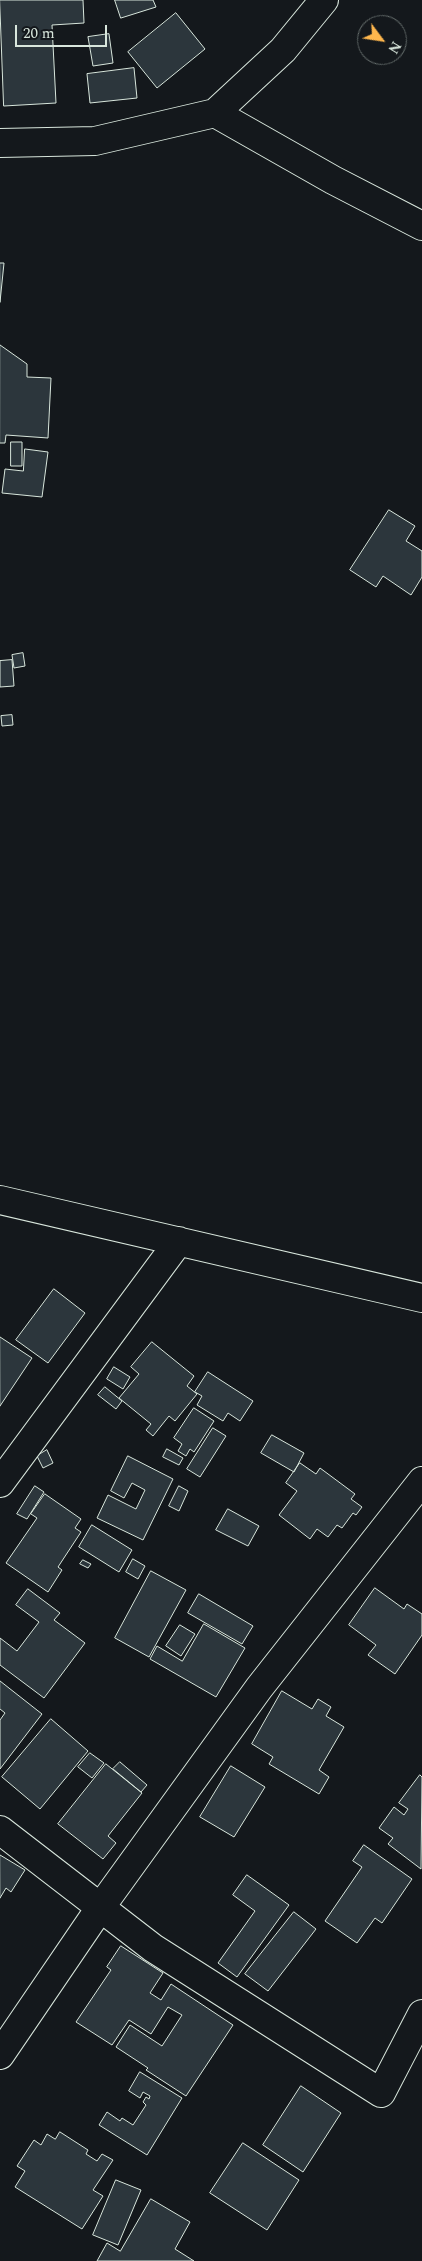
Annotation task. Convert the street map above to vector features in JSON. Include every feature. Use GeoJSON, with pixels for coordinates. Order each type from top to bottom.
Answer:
{"type":"FeatureCollection","features":[{"type":"Feature","properties":{"kind":"street"},"geometry":{"type":"LineString","coordinates":[[0,143],[95,141],[215,112],[283,50],[324,0]]}},
{"type":"Feature","properties":{"kind":"street"},"geometry":{"type":"LineString","coordinates":[[215,112],[333,180],[422,226]]}},
{"type":"Feature","properties":{"kind":"street"},"geometry":{"type":"LineString","coordinates":[[0,1200],[422,1298]]}},
{"type":"Feature","properties":{"kind":"street"},"geometry":{"type":"LineString","coordinates":[[0,1483],[179,1241]]}},
{"type":"Feature","properties":{"kind":"street"},"geometry":{"type":"LineString","coordinates":[[0,2055],[100,1908],[259,1688],[422,1481]]}},
{"type":"Feature","properties":{"kind":"street"},"geometry":{"type":"LineString","coordinates":[[0,1830],[153,1948],[381,2093],[422,2014]]}},
{"type":"Feature","properties":{"kind":"building"},"geometry":{"type":"Polygon","coordinates":[[[0,0],[83,0],[84,23],[52,25],[56,103],[4,106],[0,0]]]}},
{"type":"Feature","properties":{"kind":"building"},"geometry":{"type":"Polygon","coordinates":[[[115,0],[153,0],[156,7],[121,18],[115,0]]]}},
{"type":"Feature","properties":{"kind":"building"},"geometry":{"type":"Polygon","coordinates":[[[176,13],[205,49],[157,88],[128,52],[176,13]]]}},
{"type":"Feature","properties":{"kind":"building"},"geometry":{"type":"Polygon","coordinates":[[[109,34],[113,63],[93,66],[88,37],[109,34]]]}},
{"type":"Feature","properties":{"kind":"building"},"geometry":{"type":"Polygon","coordinates":[[[134,68],[137,98],[90,103],[87,74],[134,68]]]}},
{"type":"Feature","properties":{"kind":"building"},"geometry":{"type":"Polygon","coordinates":[[[0,263],[4,263],[0,302],[0,263]]]}},
{"type":"Feature","properties":{"kind":"building"},"geometry":{"type":"Polygon","coordinates":[[[0,345],[27,364],[27,377],[51,378],[48,438],[6,435],[5,443],[0,443],[0,345]]]}},
{"type":"Feature","properties":{"kind":"building"},"geometry":{"type":"Polygon","coordinates":[[[11,442],[22,442],[22,466],[11,466],[11,442]]]}},
{"type":"Feature","properties":{"kind":"building"},"geometry":{"type":"Polygon","coordinates":[[[25,449],[48,452],[42,497],[2,493],[5,469],[23,471],[25,449]]]}},
{"type":"Feature","properties":{"kind":"building"},"geometry":{"type":"Polygon","coordinates":[[[389,510],[415,526],[406,541],[422,551],[422,577],[411,595],[383,576],[376,587],[350,570],[389,510]]]}},
{"type":"Feature","properties":{"kind":"building"},"geometry":{"type":"Polygon","coordinates":[[[23,653],[25,666],[14,668],[12,655],[23,653]]]}},
{"type":"Feature","properties":{"kind":"building"},"geometry":{"type":"Polygon","coordinates":[[[12,660],[14,686],[0,687],[0,661],[12,660]]]}},
{"type":"Feature","properties":{"kind":"building"},"geometry":{"type":"Polygon","coordinates":[[[12,715],[13,725],[2,726],[1,716],[12,715]]]}},
{"type":"Feature","properties":{"kind":"building"},"geometry":{"type":"Polygon","coordinates":[[[54,1289],[85,1313],[48,1363],[16,1340],[54,1289]]]}},
{"type":"Feature","properties":{"kind":"building"},"geometry":{"type":"Polygon","coordinates":[[[0,1337],[32,1358],[0,1406],[0,1337]]]}},
{"type":"Feature","properties":{"kind":"building"},"geometry":{"type":"Polygon","coordinates":[[[152,1342],[194,1376],[187,1386],[197,1394],[175,1421],[169,1416],[153,1436],[146,1430],[151,1424],[119,1398],[139,1374],[131,1367],[152,1342]]]}},
{"type":"Feature","properties":{"kind":"building"},"geometry":{"type":"Polygon","coordinates":[[[114,1367],[130,1377],[123,1389],[107,1379],[114,1367]]]}},
{"type":"Feature","properties":{"kind":"building"},"geometry":{"type":"Polygon","coordinates":[[[208,1372],[253,1401],[240,1421],[228,1413],[223,1421],[197,1405],[202,1396],[195,1392],[208,1372]]]}},
{"type":"Feature","properties":{"kind":"building"},"geometry":{"type":"Polygon","coordinates":[[[105,1387],[122,1401],[116,1409],[98,1395],[105,1387]]]}},
{"type":"Feature","properties":{"kind":"building"},"geometry":{"type":"Polygon","coordinates":[[[194,1408],[214,1421],[194,1452],[190,1449],[186,1456],[178,1451],[182,1444],[174,1438],[194,1408]]]}},
{"type":"Feature","properties":{"kind":"building"},"geometry":{"type":"Polygon","coordinates":[[[213,1428],[226,1436],[200,1477],[187,1469],[213,1428]]]}},
{"type":"Feature","properties":{"kind":"building"},"geometry":{"type":"Polygon","coordinates":[[[272,1435],[304,1453],[294,1472],[261,1453],[272,1435]]]}},
{"type":"Feature","properties":{"kind":"building"},"geometry":{"type":"Polygon","coordinates":[[[167,1449],[183,1458],[179,1465],[163,1457],[167,1449]]]}},
{"type":"Feature","properties":{"kind":"building"},"geometry":{"type":"Polygon","coordinates":[[[47,1450],[53,1463],[43,1468],[37,1456],[47,1450]]]}},
{"type":"Feature","properties":{"kind":"building"},"geometry":{"type":"Polygon","coordinates":[[[128,1456],[173,1479],[143,1540],[97,1518],[108,1495],[136,1509],[145,1490],[132,1483],[124,1498],[111,1491],[128,1456]]]}},
{"type":"Feature","properties":{"kind":"building"},"geometry":{"type":"Polygon","coordinates":[[[300,1463],[316,1474],[320,1468],[355,1494],[351,1499],[362,1507],[356,1515],[353,1513],[342,1528],[337,1525],[328,1537],[317,1529],[310,1539],[279,1515],[297,1491],[286,1483],[300,1463]]]}},
{"type":"Feature","properties":{"kind":"building"},"geometry":{"type":"Polygon","coordinates":[[[35,1486],[44,1492],[27,1519],[17,1514],[35,1486]]]}},
{"type":"Feature","properties":{"kind":"building"},"geometry":{"type":"Polygon","coordinates":[[[179,1486],[188,1491],[179,1511],[169,1506],[179,1486]]]}},
{"type":"Feature","properties":{"kind":"building"},"geometry":{"type":"Polygon","coordinates":[[[45,1494],[81,1519],[75,1528],[81,1532],[58,1567],[62,1570],[48,1592],[6,1563],[37,1518],[31,1514],[45,1494]]]}},
{"type":"Feature","properties":{"kind":"building"},"geometry":{"type":"Polygon","coordinates":[[[228,1509],[259,1526],[248,1546],[216,1530],[228,1509]]]}},
{"type":"Feature","properties":{"kind":"building"},"geometry":{"type":"Polygon","coordinates":[[[92,1525],[132,1550],[119,1572],[79,1547],[92,1525]]]}},
{"type":"Feature","properties":{"kind":"building"},"geometry":{"type":"Polygon","coordinates":[[[133,1559],[145,1566],[138,1579],[126,1572],[133,1559]]]}},
{"type":"Feature","properties":{"kind":"building"},"geometry":{"type":"Polygon","coordinates":[[[83,1560],[91,1564],[88,1568],[80,1564],[83,1560]]]}},
{"type":"Feature","properties":{"kind":"building"},"geometry":{"type":"Polygon","coordinates":[[[151,1571],[186,1590],[149,1657],[115,1638],[151,1571]]]}},
{"type":"Feature","properties":{"kind":"building"},"geometry":{"type":"Polygon","coordinates":[[[375,1588],[404,1609],[407,1604],[422,1614],[422,1635],[395,1674],[368,1655],[376,1645],[349,1625],[375,1588]]]}},
{"type":"Feature","properties":{"kind":"building"},"geometry":{"type":"Polygon","coordinates":[[[28,1589],[60,1613],[54,1620],[85,1643],[44,1698],[0,1665],[0,1638],[17,1651],[39,1622],[16,1605],[28,1589]]]}},
{"type":"Feature","properties":{"kind":"building"},"geometry":{"type":"Polygon","coordinates":[[[199,1594],[253,1626],[242,1644],[188,1613],[199,1594]]]}},
{"type":"Feature","properties":{"kind":"building"},"geometry":{"type":"Polygon","coordinates":[[[204,1624],[245,1648],[216,1697],[150,1659],[157,1646],[182,1661],[204,1624]]]}},
{"type":"Feature","properties":{"kind":"building"},"geometry":{"type":"Polygon","coordinates":[[[180,1625],[195,1634],[181,1656],[166,1646],[180,1625]]]}},
{"type":"Feature","properties":{"kind":"building"},"geometry":{"type":"Polygon","coordinates":[[[0,1681],[42,1714],[0,1769],[0,1720],[5,1713],[0,1709],[0,1681]]]}},
{"type":"Feature","properties":{"kind":"building"},"geometry":{"type":"Polygon","coordinates":[[[282,1691],[312,1709],[318,1699],[331,1707],[326,1716],[344,1727],[319,1770],[329,1777],[319,1794],[269,1764],[273,1757],[252,1744],[282,1691]]]}},
{"type":"Feature","properties":{"kind":"building"},"geometry":{"type":"Polygon","coordinates":[[[51,1719],[88,1751],[40,1809],[2,1777],[51,1719]]]}},
{"type":"Feature","properties":{"kind":"building"},"geometry":{"type":"Polygon","coordinates":[[[90,1753],[104,1763],[92,1778],[78,1767],[90,1753]]]}},
{"type":"Feature","properties":{"kind":"building"},"geometry":{"type":"Polygon","coordinates":[[[120,1762],[147,1785],[141,1792],[113,1769],[120,1762]]]}},
{"type":"Feature","properties":{"kind":"building"},"geometry":{"type":"Polygon","coordinates":[[[106,1764],[142,1793],[108,1836],[116,1843],[103,1859],[58,1824],[106,1764]]]}},
{"type":"Feature","properties":{"kind":"building"},"geometry":{"type":"Polygon","coordinates":[[[231,1766],[265,1787],[234,1837],[200,1817],[231,1766]]]}},
{"type":"Feature","properties":{"kind":"building"},"geometry":{"type":"Polygon","coordinates":[[[420,1775],[422,1777],[421,1869],[388,1844],[393,1838],[379,1828],[394,1807],[404,1815],[408,1809],[399,1803],[420,1775]]]}},
{"type":"Feature","properties":{"kind":"building"},"geometry":{"type":"Polygon","coordinates":[[[364,1845],[412,1879],[382,1923],[375,1918],[357,1943],[325,1921],[362,1867],[353,1861],[364,1845]]]}},
{"type":"Feature","properties":{"kind":"building"},"geometry":{"type":"Polygon","coordinates":[[[0,1855],[25,1870],[11,1892],[6,1888],[0,1898],[0,1855]]]}},
{"type":"Feature","properties":{"kind":"building"},"geometry":{"type":"Polygon","coordinates":[[[247,1875],[289,1905],[237,1977],[218,1963],[255,1911],[233,1895],[247,1875]]]}},
{"type":"Feature","properties":{"kind":"building"},"geometry":{"type":"Polygon","coordinates":[[[294,1912],[316,1929],[268,1991],[245,1974],[294,1912]]]}},
{"type":"Feature","properties":{"kind":"building"},"geometry":{"type":"Polygon","coordinates":[[[121,1946],[163,1973],[150,1993],[161,2000],[171,1984],[233,2025],[186,2096],[146,2070],[148,2068],[116,2047],[130,2025],[162,2046],[182,2015],[168,2007],[151,2034],[129,2020],[112,2045],[76,2022],[111,1970],[107,1967],[121,1946]]]}},
{"type":"Feature","properties":{"kind":"building"},"geometry":{"type":"Polygon","coordinates":[[[140,2072],[182,2098],[147,2155],[99,2125],[107,2112],[120,2121],[122,2118],[133,2125],[146,2105],[143,2102],[146,2097],[149,2099],[150,2096],[143,2092],[140,2098],[129,2091],[140,2072]]]}},
{"type":"Feature","properties":{"kind":"building"},"geometry":{"type":"Polygon","coordinates":[[[301,2086],[341,2113],[303,2172],[263,2145],[301,2086]]]}},
{"type":"Feature","properties":{"kind":"building"},"geometry":{"type":"Polygon","coordinates":[[[60,2132],[88,2150],[86,2154],[97,2161],[102,2154],[113,2160],[93,2190],[103,2196],[82,2229],[15,2187],[25,2171],[17,2166],[34,2140],[41,2145],[47,2134],[55,2139],[60,2132]]]}},
{"type":"Feature","properties":{"kind":"building"},"geometry":{"type":"Polygon","coordinates":[[[243,2143],[299,2180],[267,2230],[210,2193],[243,2143]]]}},
{"type":"Feature","properties":{"kind":"building"},"geometry":{"type":"Polygon","coordinates":[[[116,2180],[141,2190],[118,2245],[93,2235],[116,2180]]]}},
{"type":"Feature","properties":{"kind":"building"},"geometry":{"type":"Polygon","coordinates":[[[151,2199],[190,2222],[175,2249],[194,2261],[97,2261],[107,2243],[120,2251],[151,2199]]]}}]}
